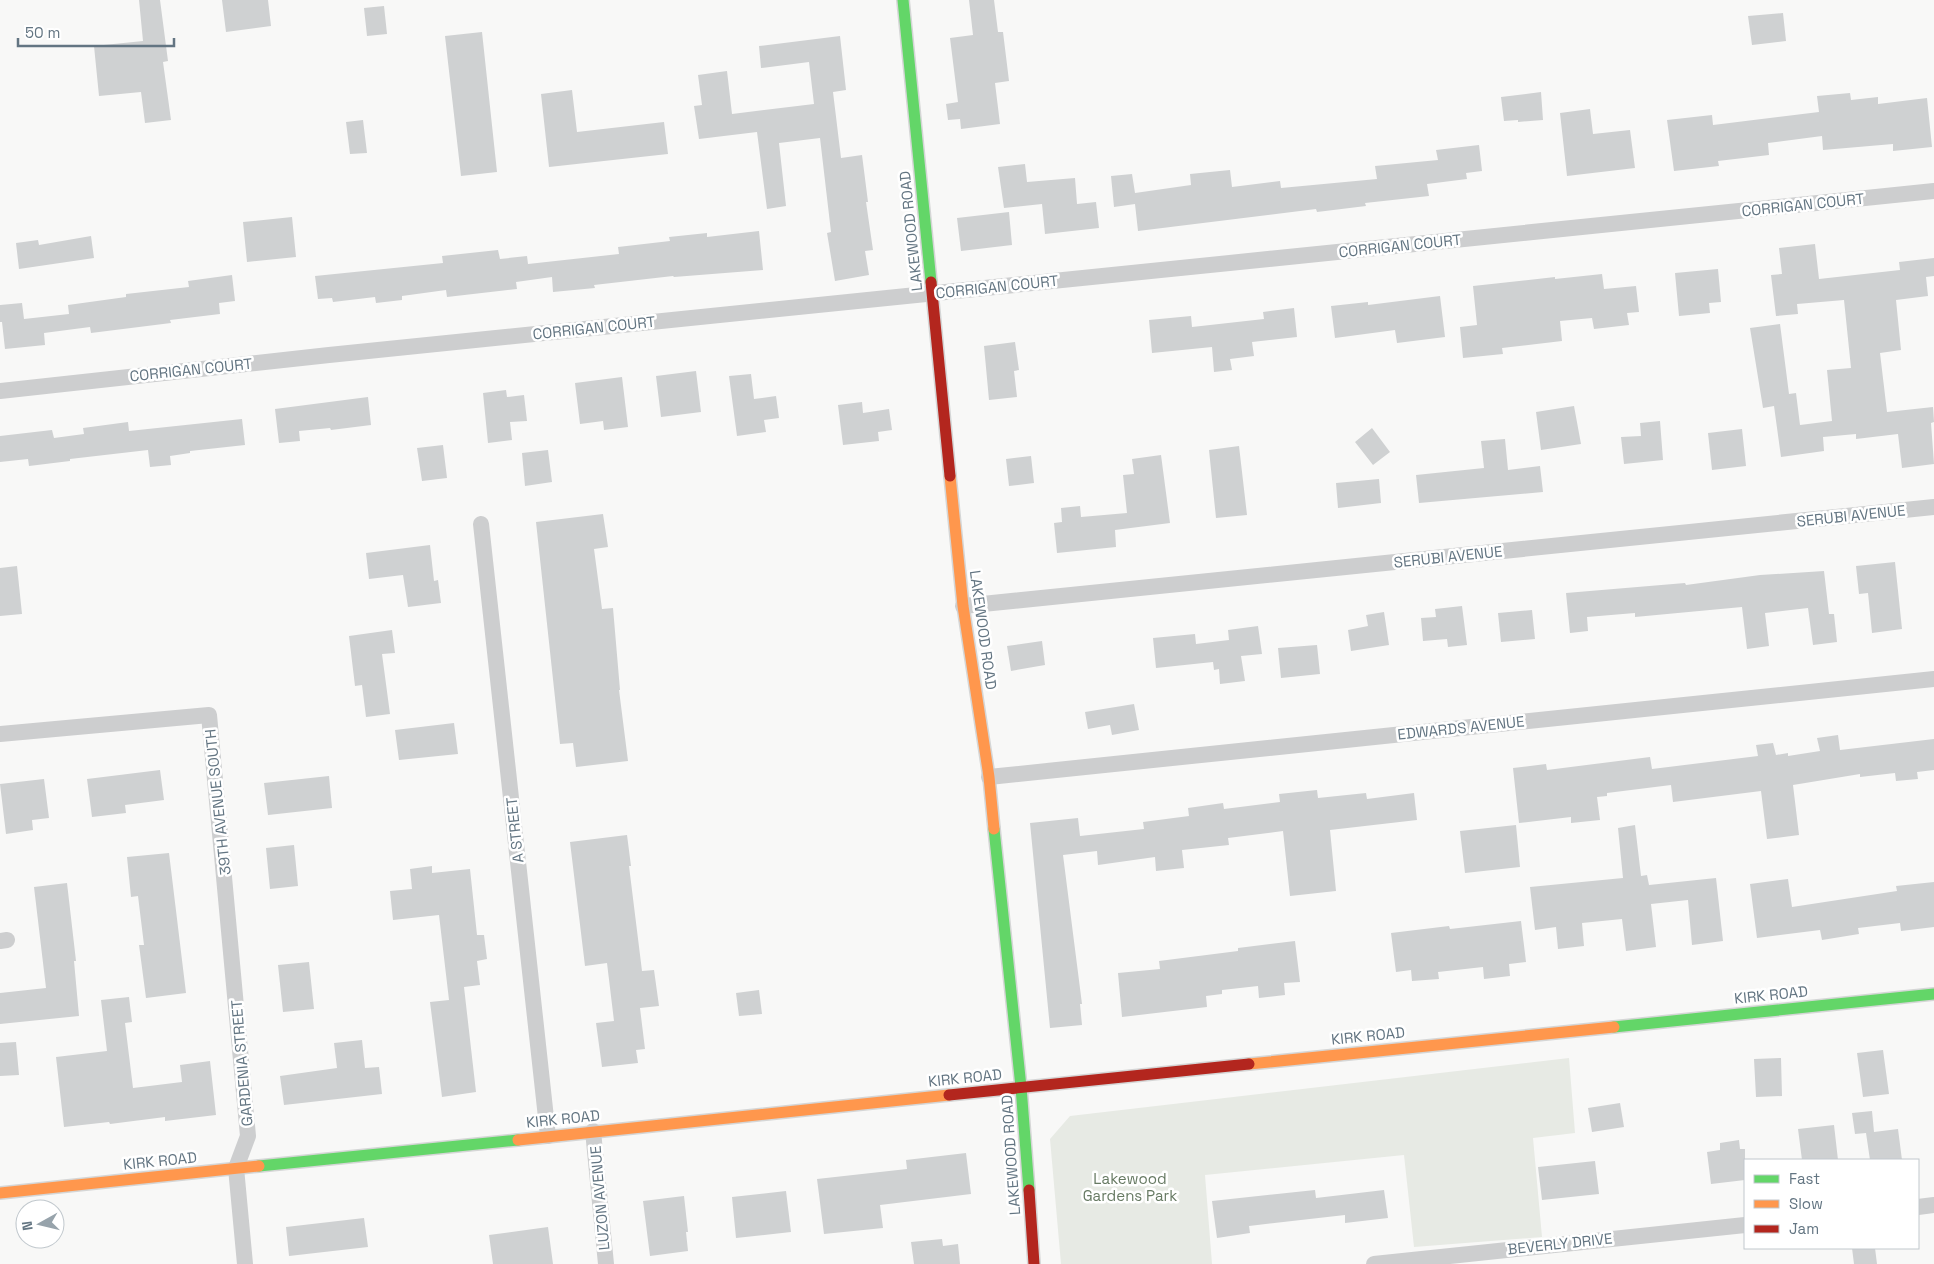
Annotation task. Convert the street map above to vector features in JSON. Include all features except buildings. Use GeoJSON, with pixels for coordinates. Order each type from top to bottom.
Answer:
{"type":"FeatureCollection","features":[{"type":"Feature","properties":{"kind":"street","name":"LAKEWOOD ROAD"},"geometry":{"type":"LineString","coordinates":[[903,0],[963,606],[989,777],[1021,1087],[1034,1264]]}},
{"type":"Feature","properties":{"kind":"street","name":"CORRIGAN COURT"},"geometry":{"type":"LineString","coordinates":[[0,391],[932,293],[1934,191]]}},
{"type":"Feature","properties":{"kind":"street","name":"SERUBI AVENUE"},"geometry":{"type":"LineString","coordinates":[[963,606],[1934,507]]}},
{"type":"Feature","properties":{"kind":"street","name":"A STREET"},"geometry":{"type":"LineString","coordinates":[[481,524],[548,1136]]}},
{"type":"Feature","properties":{"kind":"street","name":"EDWARDS AVENUE"},"geometry":{"type":"LineString","coordinates":[[989,777],[1934,679]]}},
{"type":"Feature","properties":{"kind":"street","name":"39TH AVENUE SOUTH"},"geometry":{"type":"LineString","coordinates":[[0,734],[209,715],[229,919]]}},
{"type":"Feature","properties":{"kind":"street","name":"GARDENIA STREET"},"geometry":{"type":"LineString","coordinates":[[229,919],[248,1136],[236,1168],[245,1264]]}},
{"type":"Feature","properties":{"kind":"street","name":"KIRK ROAD"},"geometry":{"type":"LineString","coordinates":[[0,1193],[1934,994]]}},
{"type":"Feature","properties":{"kind":"street","name":"LUZON AVENUE"},"geometry":{"type":"LineString","coordinates":[[594,1131],[606,1264]]}},
{"type":"Feature","properties":{"kind":"street"},"geometry":{"type":"LineString","coordinates":[[1919,1207],[1934,1205]]}},
{"type":"Feature","properties":{"kind":"street","name":"BEVERLY DRIVE"},"geometry":{"type":"LineString","coordinates":[[1374,1264],[1744,1224]]}},
{"type":"Feature","properties":{"kind":"green space","name":"Lakewood Gardens Park"},"geometry":{"type":"Polygon","coordinates":[[[1569,1058],[1575,1133],[1533,1138],[1542,1237],[1414,1247],[1404,1155],[1205,1175],[1212,1264],[1061,1264],[1050,1139],[1070,1116],[1569,1058]]]}},
{"type":"Feature","properties":{"kind":"traffic: fast"},"geometry":{"type":"LineString","coordinates":[[903,0],[931,282]]}},
{"type":"Feature","properties":{"kind":"traffic: fast"},"geometry":{"type":"LineString","coordinates":[[994,829],[1021,1087],[1029,1190]]}},
{"type":"Feature","properties":{"kind":"traffic: fast"},"geometry":{"type":"LineString","coordinates":[[1614,1027],[1934,994]]}},
{"type":"Feature","properties":{"kind":"traffic: fast"},"geometry":{"type":"LineString","coordinates":[[259,1166],[518,1140]]}},
{"type":"Feature","properties":{"kind":"traffic: slow"},"geometry":{"type":"LineString","coordinates":[[950,476],[963,606],[989,777],[994,829]]}},
{"type":"Feature","properties":{"kind":"traffic: slow"},"geometry":{"type":"LineString","coordinates":[[1249,1064],[1614,1027]]}},
{"type":"Feature","properties":{"kind":"traffic: slow"},"geometry":{"type":"LineString","coordinates":[[518,1140],[949,1095]]}},
{"type":"Feature","properties":{"kind":"traffic: slow"},"geometry":{"type":"LineString","coordinates":[[0,1193],[259,1166]]}},
{"type":"Feature","properties":{"kind":"traffic: jam"},"geometry":{"type":"LineString","coordinates":[[931,282],[950,476]]}},
{"type":"Feature","properties":{"kind":"traffic: jam"},"geometry":{"type":"LineString","coordinates":[[949,1095],[1249,1064]]}},
{"type":"Feature","properties":{"kind":"traffic: jam"},"geometry":{"type":"LineString","coordinates":[[1029,1190],[1034,1264]]}}]}
